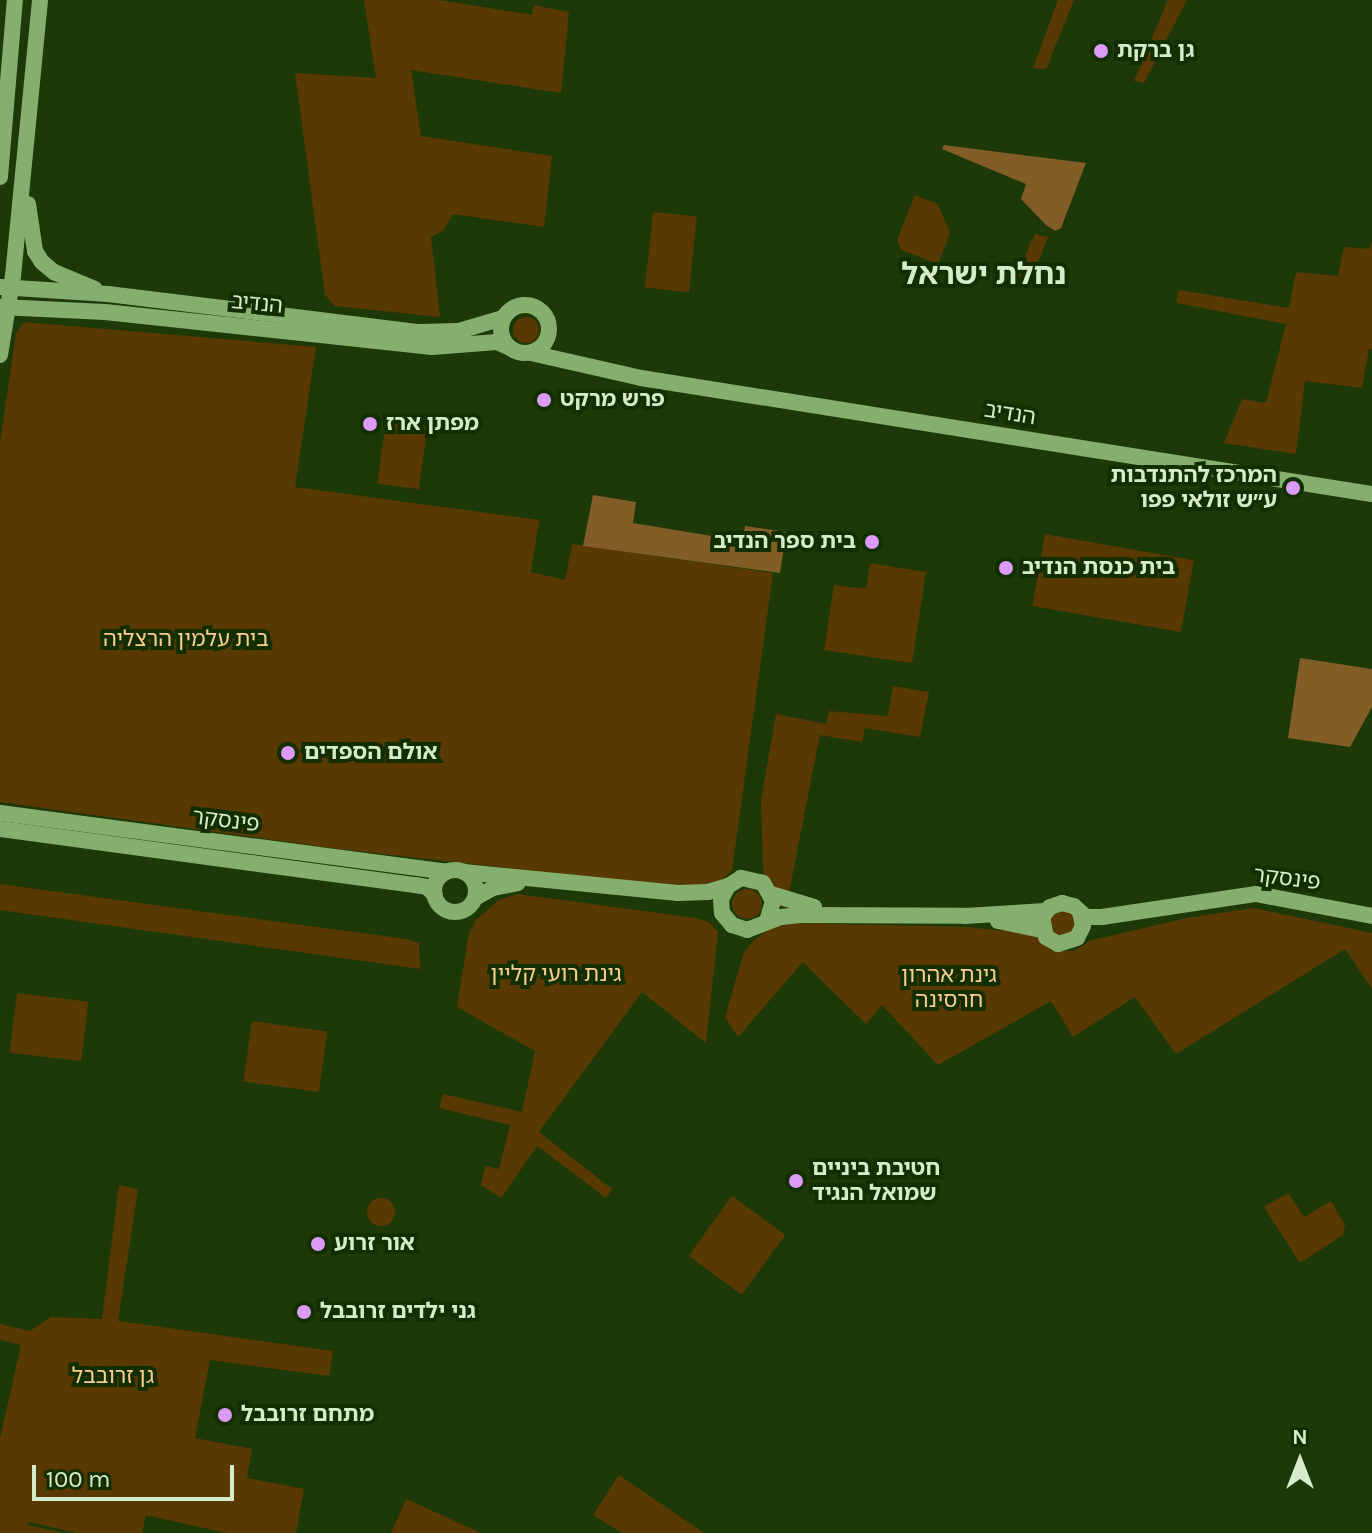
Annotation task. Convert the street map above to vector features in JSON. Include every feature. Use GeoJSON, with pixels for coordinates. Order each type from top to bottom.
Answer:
{"type":"FeatureCollection","features":[{"type":"Feature","properties":{"kind":"street"},"geometry":{"type":"LineString","coordinates":[[1,168],[15,0]]}},
{"type":"Feature","properties":{"kind":"street"},"geometry":{"type":"LineString","coordinates":[[0,355],[4,287],[24,164],[40,0]]}},
{"type":"Feature","properties":{"kind":"street"},"geometry":{"type":"LineString","coordinates":[[24,164],[35,251],[54,272],[108,294]]}},
{"type":"Feature","properties":{"kind":"street","name":"הנדיב"},"geometry":{"type":"LineString","coordinates":[[4,287],[108,294],[419,332],[459,331],[503,318]]}},
{"type":"Feature","properties":{"kind":"street"},"geometry":{"type":"LineString","coordinates":[[529,305],[546,318],[549,332],[543,346],[531,353],[520,353],[508,347],[500,330],[503,318],[515,307],[529,305]]}},
{"type":"Feature","properties":{"kind":"street","name":"הנדיב"},"geometry":{"type":"LineString","coordinates":[[3,307],[105,312],[432,347],[497,342],[508,347]]}},
{"type":"Feature","properties":{"kind":"street","name":"הנדיב"},"geometry":{"type":"LineString","coordinates":[[549,332],[566,351],[612,363],[641,378]]}},
{"type":"Feature","properties":{"kind":"street","name":"הנדיב"},"geometry":{"type":"LineString","coordinates":[[531,353],[641,378],[1372,494]]}},
{"type":"Feature","properties":{"kind":"street","name":"פינסקר"},"geometry":{"type":"LineString","coordinates":[[0,812],[446,872]]}},
{"type":"Feature","properties":{"kind":"street","name":"פינסקר"},"geometry":{"type":"LineString","coordinates":[[0,829],[415,885],[427,887],[435,895]]}},
{"type":"Feature","properties":{"kind":"street"},"geometry":{"type":"LineString","coordinates":[[767,921],[773,909],[771,894],[763,883],[749,877],[708,892],[678,893],[464,872],[446,872],[436,882],[435,895],[442,907],[455,912],[467,908],[475,898],[493,888],[516,883],[706,904],[732,925],[747,930],[767,921],[800,915],[965,916],[1046,911],[1062,903],[1080,912],[1083,926],[1077,938],[1058,944],[1042,930],[965,916]]}},
{"type":"Feature","properties":{"kind":"street"},"geometry":{"type":"LineString","coordinates":[[464,872],[473,880],[475,898]]}},
{"type":"Feature","properties":{"kind":"street"},"geometry":{"type":"LineString","coordinates":[[724,917],[721,899],[728,886]]}},
{"type":"Feature","properties":{"kind":"street"},"geometry":{"type":"LineString","coordinates":[[771,894],[796,904],[851,913]]}},
{"type":"Feature","properties":{"kind":"street","name":"פינסקר"},"geometry":{"type":"LineString","coordinates":[[1080,912],[1102,917],[1256,894],[1372,916]]}},
{"type":"Feature","properties":{"kind":"street"},"geometry":{"type":"LineString","coordinates":[[1042,930],[1046,911]]}},
{"type":"Feature","properties":{"kind":"street","name":"פינסקר"},"geometry":{"type":"LineString","coordinates":[[1077,938],[1149,911]]}},
{"type":"Feature","properties":{"kind":"green space"},"geometry":{"type":"Polygon","coordinates":[[[364,0],[440,0],[532,15],[534,5],[569,12],[561,93],[411,70],[421,136],[552,156],[544,227],[453,214],[444,230],[431,237],[440,317],[335,306],[325,295],[295,73],[376,78],[364,0]]]}},
{"type":"Feature","properties":{"kind":"green space"},"geometry":{"type":"Polygon","coordinates":[[[1058,0],[1074,0],[1046,69],[1033,68],[1058,0]]]}},
{"type":"Feature","properties":{"kind":"green space"},"geometry":{"type":"Polygon","coordinates":[[[1168,0],[1187,0],[1144,83],[1134,81],[1168,0]]]}},
{"type":"Feature","properties":{"kind":"green space"},"geometry":{"type":"Polygon","coordinates":[[[915,195],[938,204],[950,233],[938,264],[901,250],[897,240],[915,195]]]}},
{"type":"Feature","properties":{"kind":"green space"},"geometry":{"type":"Polygon","coordinates":[[[653,212],[697,217],[689,292],[645,288],[653,212]]]}},
{"type":"Feature","properties":{"kind":"green space"},"geometry":{"type":"Polygon","coordinates":[[[1035,234],[1048,237],[1028,288],[1019,275],[1020,266],[1035,234]]]}},
{"type":"Feature","properties":{"kind":"green space"},"geometry":{"type":"Polygon","coordinates":[[[1372,240],[1372,349],[1369,349],[1362,388],[1305,381],[1296,454],[1224,443],[1242,399],[1266,403],[1286,324],[1176,303],[1179,290],[1289,308],[1296,272],[1338,276],[1344,247],[1370,249],[1372,240]]]}},
{"type":"Feature","properties":{"kind":"green space"},"geometry":{"type":"Polygon","coordinates":[[[526,317],[535,321],[539,330],[535,339],[526,343],[517,339],[513,330],[517,321],[526,317]]]}},
{"type":"Feature","properties":{"kind":"green space","name":"בית עלמין הרצליה"},"geometry":{"type":"Polygon","coordinates":[[[24,322],[316,347],[295,487],[539,520],[531,572],[565,580],[572,544],[773,573],[732,870],[717,883],[684,888],[339,849],[0,802],[0,442],[16,333],[24,322]]]}},
{"type":"Feature","properties":{"kind":"green space"},"geometry":{"type":"Polygon","coordinates":[[[386,421],[428,427],[419,489],[377,483],[386,421]]]}},
{"type":"Feature","properties":{"kind":"green space"},"geometry":{"type":"Polygon","coordinates":[[[1045,534],[1194,560],[1181,632],[1032,606],[1045,534]]]}},
{"type":"Feature","properties":{"kind":"green space"},"geometry":{"type":"Polygon","coordinates":[[[870,563],[926,572],[912,663],[824,650],[834,585],[866,589],[870,563]]]}},
{"type":"Feature","properties":{"kind":"green space"},"geometry":{"type":"Polygon","coordinates":[[[893,686],[929,692],[920,737],[865,728],[862,742],[820,735],[786,908],[777,905],[767,893],[763,868],[761,800],[776,714],[826,724],[829,711],[888,716],[893,686]]]}},
{"type":"Feature","properties":{"kind":"green space"},"geometry":{"type":"Polygon","coordinates":[[[0,884],[406,939],[419,943],[420,969],[0,910],[0,884]]]}},
{"type":"Feature","properties":{"kind":"green space"},"geometry":{"type":"Polygon","coordinates":[[[747,889],[758,893],[762,904],[758,915],[747,919],[736,915],[732,904],[736,893],[747,889]]]}},
{"type":"Feature","properties":{"kind":"green space","name":"גינת רועי קליין"},"geometry":{"type":"Polygon","coordinates":[[[518,894],[695,918],[707,921],[718,931],[706,1043],[642,992],[539,1132],[612,1189],[606,1198],[537,1146],[501,1198],[481,1185],[485,1166],[499,1169],[510,1125],[439,1108],[443,1094],[522,1112],[535,1051],[457,1007],[468,937],[475,921],[499,900],[518,894]]]}},
{"type":"Feature","properties":{"kind":"green space"},"geometry":{"type":"Polygon","coordinates":[[[1061,907],[1077,918],[1071,937],[1051,936],[1047,916],[1061,907]]]}},
{"type":"Feature","properties":{"kind":"green space","name":"גינת אהרון חרסינה"},"geometry":{"type":"Polygon","coordinates":[[[1253,908],[1372,933],[1372,989],[1345,949],[1176,1054],[1135,997],[1073,1037],[1051,1001],[938,1065],[882,1005],[866,1024],[803,962],[738,1037],[725,1017],[744,952],[773,926],[790,923],[968,927],[1033,934],[1052,951],[1074,951],[1092,940],[1187,918],[1253,908]]]}},
{"type":"Feature","properties":{"kind":"green space"},"geometry":{"type":"Polygon","coordinates":[[[17,993],[88,1002],[81,1061],[10,1053],[17,993]]]}},
{"type":"Feature","properties":{"kind":"green space"},"geometry":{"type":"Polygon","coordinates":[[[252,1021],[327,1032],[319,1092],[244,1081],[252,1021]]]}},
{"type":"Feature","properties":{"kind":"green space","name":"גן זרובבל"},"geometry":{"type":"Polygon","coordinates":[[[119,1185],[138,1189],[118,1321],[333,1351],[329,1376],[210,1360],[195,1438],[252,1449],[247,1478],[304,1489],[296,1533],[226,1533],[146,1515],[142,1533],[77,1533],[28,1522],[27,1525],[65,1533],[0,1533],[0,1438],[21,1345],[0,1340],[0,1324],[30,1331],[51,1317],[102,1319],[119,1185]]]}},
{"type":"Feature","properties":{"kind":"green space"},"geometry":{"type":"Polygon","coordinates":[[[1288,1193],[1304,1217],[1331,1201],[1345,1225],[1343,1235],[1300,1263],[1264,1207],[1288,1193]]]}},
{"type":"Feature","properties":{"kind":"green space"},"geometry":{"type":"Polygon","coordinates":[[[732,1196],[785,1235],[742,1295],[689,1256],[732,1196]]]}},
{"type":"Feature","properties":{"kind":"green space"},"geometry":{"type":"Polygon","coordinates":[[[381,1198],[391,1202],[395,1212],[391,1222],[381,1226],[371,1222],[367,1212],[371,1202],[381,1198]]]}},
{"type":"Feature","properties":{"kind":"green space"},"geometry":{"type":"Polygon","coordinates":[[[619,1475],[704,1533],[622,1533],[593,1515],[619,1475]]]}},
{"type":"Feature","properties":{"kind":"green space"},"geometry":{"type":"Polygon","coordinates":[[[406,1499],[481,1533],[391,1533],[406,1499]]]}},
{"type":"Feature","properties":{"kind":"shaded area"},"geometry":{"type":"Polygon","coordinates":[[[944,145],[1086,163],[1061,228],[1055,231],[1046,225],[1021,199],[1026,184],[942,149],[944,145]]]}},
{"type":"Feature","properties":{"kind":"shaded area"},"geometry":{"type":"Polygon","coordinates":[[[593,495],[636,502],[633,523],[742,541],[745,526],[786,532],[780,573],[583,546],[593,495]]]}},
{"type":"Feature","properties":{"kind":"shaded area"},"geometry":{"type":"Polygon","coordinates":[[[1300,658],[1372,669],[1372,707],[1350,747],[1288,738],[1300,658]]]}},
{"type":"Feature","properties":{"kind":"place","name":"גן ברקת"},"geometry":{"type":"Point","coordinates":[1101,51]}},
{"type":"Feature","properties":{"kind":"place","name":"פרש מרקט"},"geometry":{"type":"Point","coordinates":[544,400]}},
{"type":"Feature","properties":{"kind":"place","name":"מפתן ארז"},"geometry":{"type":"Point","coordinates":[370,424]}},
{"type":"Feature","properties":{"kind":"place","name":"המרכז להתנדבות ע״ש זולאי פפו"},"geometry":{"type":"Point","coordinates":[1293,488]}},
{"type":"Feature","properties":{"kind":"place","name":"בית ספר הנדיב"},"geometry":{"type":"Point","coordinates":[872,542]}},
{"type":"Feature","properties":{"kind":"place","name":"בית כנסת הנדיב"},"geometry":{"type":"Point","coordinates":[1006,568]}},
{"type":"Feature","properties":{"kind":"place","name":"אולם הספדים"},"geometry":{"type":"Point","coordinates":[288,753]}},
{"type":"Feature","properties":{"kind":"place","name":"חטיבת ביניים שמואל הנגיד"},"geometry":{"type":"Point","coordinates":[796,1181]}},
{"type":"Feature","properties":{"kind":"place","name":"אור זרוע"},"geometry":{"type":"Point","coordinates":[318,1244]}},
{"type":"Feature","properties":{"kind":"place","name":"גני ילדים זרובבל"},"geometry":{"type":"Point","coordinates":[304,1312]}},
{"type":"Feature","properties":{"kind":"place","name":"מתחם זרובבל"},"geometry":{"type":"Point","coordinates":[225,1415]}},
{"type":"Feature","properties":{"kind":"district","name":"נחלת ישראל"},"geometry":{"type":"Point","coordinates":[984,274]}}]}
